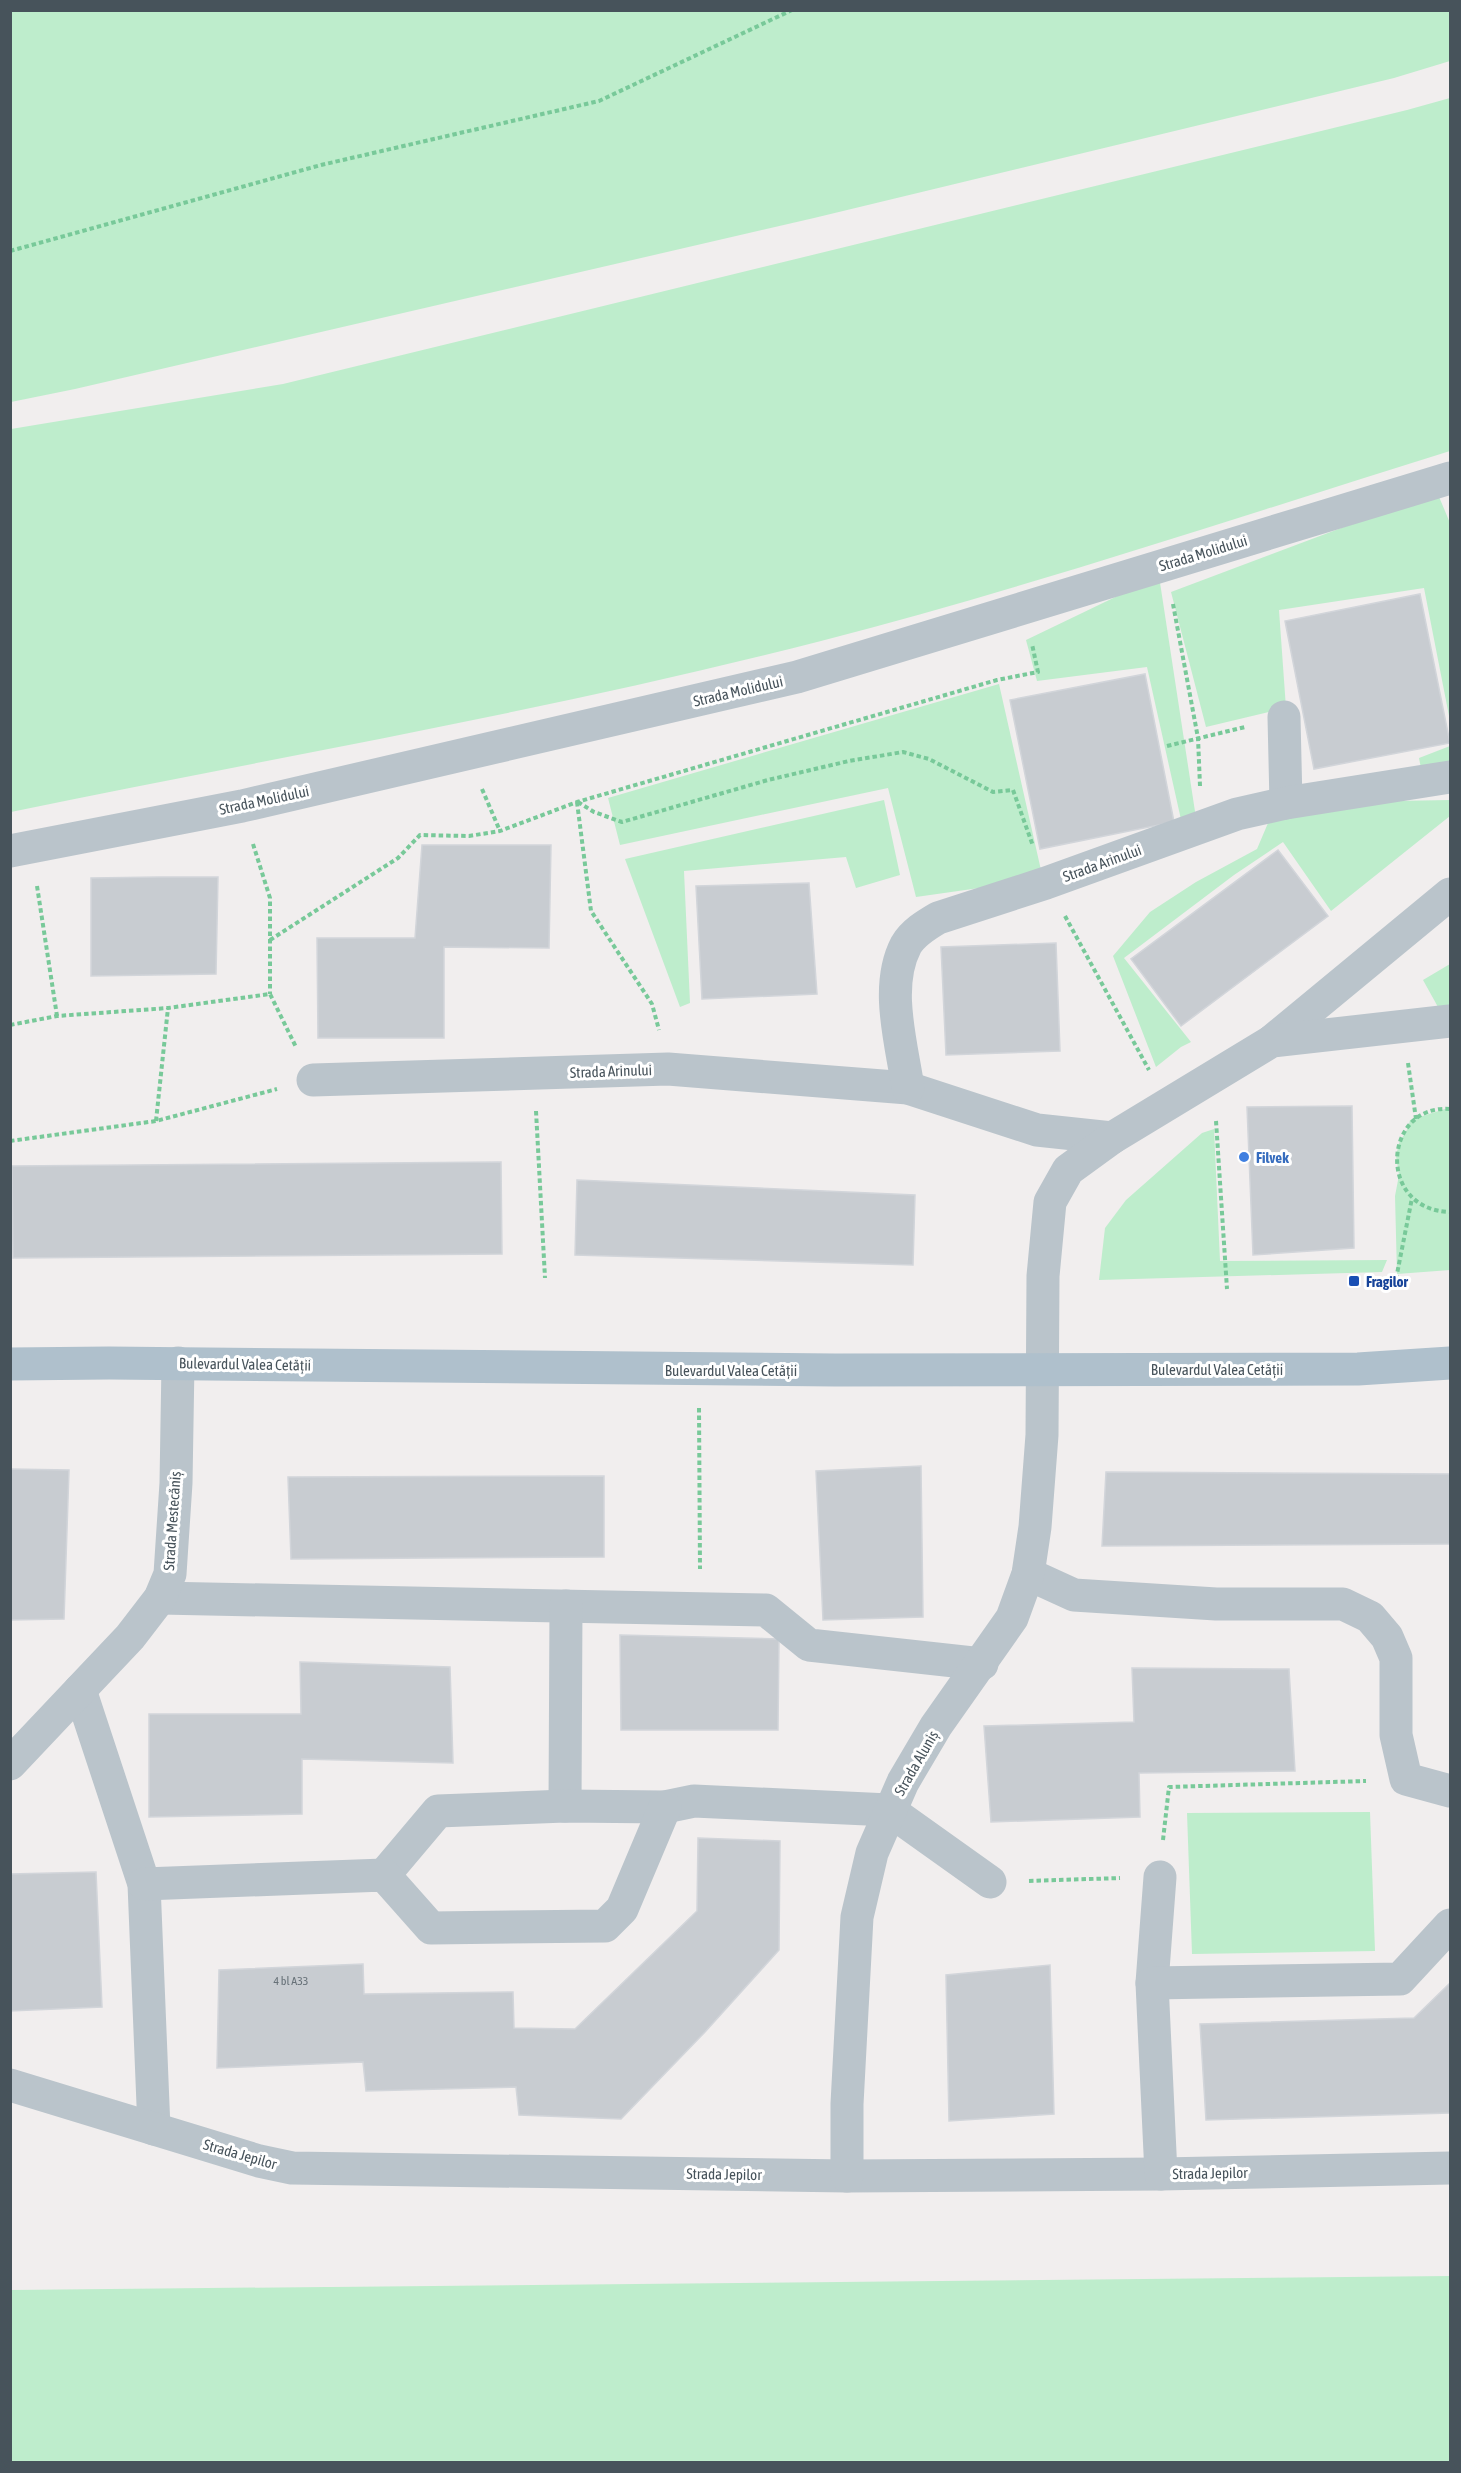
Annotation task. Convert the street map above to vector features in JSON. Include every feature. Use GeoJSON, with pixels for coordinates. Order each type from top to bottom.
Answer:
{"type":"FeatureCollection","features":[{"type":"Feature","properties":{"kind":"main road","name":"Bulevardul Valea Cetății"},"geometry":{"type":"LineString","coordinates":[[10,1364],[178,1363],[1044,1370],[1358,1369],[1450,1363]]}},
{"type":"Feature","properties":{"kind":"street","name":"Strada Molidului"},"geometry":{"type":"LineString","coordinates":[[21,849],[242,806],[797,677],[1450,478]]}},
{"type":"Feature","properties":{"kind":"street"},"geometry":{"type":"LineString","coordinates":[[1284,717],[1286,803]]}},
{"type":"Feature","properties":{"kind":"street","name":"Strada Arinului"},"geometry":{"type":"LineString","coordinates":[[908,1088],[896,1006],[897,969],[907,944],[922,927],[938,918],[1046,883],[1238,814],[1286,803],[1450,777]]}},
{"type":"Feature","properties":{"kind":"street"},"geometry":{"type":"LineString","coordinates":[[1044,1370],[1043,1276],[1050,1202],[1068,1170],[1112,1138],[1213,1079],[1272,1041],[1381,954],[1450,894]]}},
{"type":"Feature","properties":{"kind":"street"},"geometry":{"type":"LineString","coordinates":[[1272,1041],[1450,1021]]}},
{"type":"Feature","properties":{"kind":"street","name":"Strada Arinului"},"geometry":{"type":"LineString","coordinates":[[313,1080],[668,1070],[908,1088],[1037,1130],[1112,1138]]}},
{"type":"Feature","properties":{"kind":"street","name":"Strada Mestecăniș"},"geometry":{"type":"LineString","coordinates":[[10,1764],[130,1637],[160,1598],[170,1574],[176,1483],[178,1363]]}},
{"type":"Feature","properties":{"kind":"street","name":"Strada Aluniș"},"geometry":{"type":"LineString","coordinates":[[847,2176],[848,2104],[858,1917],[872,1853],[903,1782],[936,1726],[982,1664],[1012,1618],[1028,1574],[1035,1527],[1044,1370]]}},
{"type":"Feature","properties":{"kind":"street"},"geometry":{"type":"LineString","coordinates":[[1028,1574],[1074,1595],[1216,1604],[1343,1604],[1370,1617],[1387,1636],[1396,1658],[1396,1734],[1406,1779],[1450,1791]]}},
{"type":"Feature","properties":{"kind":"street"},"geometry":{"type":"LineString","coordinates":[[160,1598],[766,1610],[808,1645],[982,1664]]}},
{"type":"Feature","properties":{"kind":"street"},"geometry":{"type":"LineString","coordinates":[[566,1606],[566,1806]]}},
{"type":"Feature","properties":{"kind":"street"},"geometry":{"type":"LineString","coordinates":[[80,1690],[144,1884],[154,2128]]}},
{"type":"Feature","properties":{"kind":"street"},"geometry":{"type":"LineString","coordinates":[[144,1884],[384,1875],[438,1810],[566,1806],[665,1807],[694,1801],[889,1810],[990,1882]]}},
{"type":"Feature","properties":{"kind":"street"},"geometry":{"type":"LineString","coordinates":[[384,1875],[431,1928],[605,1926],[622,1910],[665,1807]]}},
{"type":"Feature","properties":{"kind":"street"},"geometry":{"type":"LineString","coordinates":[[1160,1877],[1152,1983],[1161,2174]]}},
{"type":"Feature","properties":{"kind":"street"},"geometry":{"type":"LineString","coordinates":[[1152,1983],[1401,1979],[1450,1925]]}},
{"type":"Feature","properties":{"kind":"street","name":"Strada Jepilor"},"geometry":{"type":"LineString","coordinates":[[10,2085],[259,2162],[292,2168],[847,2176],[1161,2174],[1450,2168]]}},
{"type":"Feature","properties":{"kind":"path"},"geometry":{"type":"LineString","coordinates":[[10,251],[321,165],[598,101],[792,10]]}},
{"type":"Feature","properties":{"kind":"path"},"geometry":{"type":"LineString","coordinates":[[1166,565],[1198,738],[1202,828]]}},
{"type":"Feature","properties":{"kind":"path"},"geometry":{"type":"LineString","coordinates":[[270,940],[398,858],[420,836],[469,836],[500,831],[577,802],[997,680],[1038,672],[1032,643],[1042,639]]}},
{"type":"Feature","properties":{"kind":"path"},"geometry":{"type":"LineString","coordinates":[[1167,746],[1284,717]]}},
{"type":"Feature","properties":{"kind":"path"},"geometry":{"type":"LineString","coordinates":[[577,802],[594,812],[622,822],[768,780],[849,761],[903,752],[929,759],[993,792],[1013,790],[1046,883],[1168,1106]]}},
{"type":"Feature","properties":{"kind":"path"},"geometry":{"type":"LineString","coordinates":[[467,755],[500,831]]}},
{"type":"Feature","properties":{"kind":"path"},"geometry":{"type":"LineString","coordinates":[[577,802],[591,910],[652,1004]]}},
{"type":"Feature","properties":{"kind":"path"},"geometry":{"type":"LineString","coordinates":[[10,1141],[156,1120],[313,1080],[270,994],[270,898],[242,806]]}},
{"type":"Feature","properties":{"kind":"path"},"geometry":{"type":"LineString","coordinates":[[21,849],[57,1016]]}},
{"type":"Feature","properties":{"kind":"path"},"geometry":{"type":"LineString","coordinates":[[10,1025],[57,1016],[168,1008],[270,994]]}},
{"type":"Feature","properties":{"kind":"path"},"geometry":{"type":"LineString","coordinates":[[156,1120],[168,1008]]}},
{"type":"Feature","properties":{"kind":"path"},"geometry":{"type":"LineString","coordinates":[[1213,1079],[1227,1289]]}},
{"type":"Feature","properties":{"kind":"path"},"geometry":{"type":"LineString","coordinates":[[1450,1109],[1431,1112],[1416,1119],[1399,1143],[1396,1169],[1402,1185],[1412,1198],[1424,1207],[1438,1212],[1450,1212]]}},
{"type":"Feature","properties":{"kind":"path"},"geometry":{"type":"LineString","coordinates":[[537,1131],[545,1278]]}},
{"type":"Feature","properties":{"kind":"path"},"geometry":{"type":"LineString","coordinates":[[1396,1279],[1412,1198]]}},
{"type":"Feature","properties":{"kind":"path"},"geometry":{"type":"LineString","coordinates":[[699,1369],[701,1609]]}},
{"type":"Feature","properties":{"kind":"path"},"geometry":{"type":"LineString","coordinates":[[1160,1877],[1169,1787],[1406,1779]]}},
{"type":"Feature","properties":{"kind":"path"},"geometry":{"type":"LineString","coordinates":[[990,1882],[1079,1879]]}},
{"type":"Feature","properties":{"kind":"green space"},"geometry":{"type":"Polygon","coordinates":[[[11,10],[1450,10],[1450,61],[1394,78],[814,218],[11,402],[11,10]]]}},
{"type":"Feature","properties":{"kind":"green space"},"geometry":{"type":"Polygon","coordinates":[[[1450,98],[1450,451],[1058,574],[821,641],[519,711],[11,812],[11,429],[283,384],[1450,98]]]}},
{"type":"Feature","properties":{"kind":"green space"},"geometry":{"type":"Polygon","coordinates":[[[1437,492],[1450,523],[1450,721],[1424,588],[1279,610],[1286,708],[1206,727],[1171,592],[1437,492]]]}},
{"type":"Feature","properties":{"kind":"green space"},"geometry":{"type":"Polygon","coordinates":[[[1159,576],[1196,818],[1182,824],[1147,667],[1037,681],[1026,640],[1159,576]]]}},
{"type":"Feature","properties":{"kind":"green space"},"geometry":{"type":"Polygon","coordinates":[[[999,684],[1043,879],[916,897],[888,788],[620,845],[608,798],[999,684]]]}},
{"type":"Feature","properties":{"kind":"green space"},"geometry":{"type":"Polygon","coordinates":[[[1450,746],[1450,770],[1422,774],[1419,758],[1450,746]]]}},
{"type":"Feature","properties":{"kind":"green space"},"geometry":{"type":"Polygon","coordinates":[[[884,800],[900,875],[856,888],[846,857],[684,871],[690,1003],[680,1007],[625,859],[884,800]]]}},
{"type":"Feature","properties":{"kind":"green space"},"geometry":{"type":"Polygon","coordinates":[[[1450,800],[1450,816],[1331,911],[1283,842],[1234,875],[1124,958],[1191,1042],[1156,1067],[1113,956],[1150,912],[1196,882],[1257,849],[1271,816],[1394,801],[1450,800]]]}},
{"type":"Feature","properties":{"kind":"green space"},"geometry":{"type":"Polygon","coordinates":[[[1450,964],[1450,1015],[1443,1016],[1423,980],[1450,964]]]}},
{"type":"Feature","properties":{"kind":"green space"},"geometry":{"type":"Polygon","coordinates":[[[1450,1109],[1450,1270],[1397,1274],[1395,1196],[1399,1175],[1396,1156],[1399,1143],[1410,1120],[1450,1109]]]}},
{"type":"Feature","properties":{"kind":"green space"},"geometry":{"type":"Polygon","coordinates":[[[1214,1129],[1220,1261],[1387,1260],[1382,1272],[1099,1280],[1105,1228],[1126,1200],[1202,1133],[1214,1129]]]}},
{"type":"Feature","properties":{"kind":"green space"},"geometry":{"type":"Polygon","coordinates":[[[1370,1812],[1375,1951],[1192,1954],[1187,1813],[1370,1812]]]}},
{"type":"Feature","properties":{"kind":"green space"},"geometry":{"type":"Polygon","coordinates":[[[1450,2276],[1450,2462],[11,2462],[11,2290],[1450,2276]]]}},
{"type":"Feature","properties":{"kind":"building"},"geometry":{"type":"Polygon","coordinates":[[[1420,594],[1450,743],[1314,769],[1285,621],[1420,594]]]}},
{"type":"Feature","properties":{"kind":"building"},"geometry":{"type":"Polygon","coordinates":[[[1145,674],[1174,822],[1040,849],[1010,700],[1145,674]]]}},
{"type":"Feature","properties":{"kind":"building"},"geometry":{"type":"Polygon","coordinates":[[[422,845],[551,845],[549,948],[444,947],[444,1038],[318,1038],[317,938],[415,938],[422,845]]]}},
{"type":"Feature","properties":{"kind":"building"},"geometry":{"type":"Polygon","coordinates":[[[1278,850],[1328,916],[1181,1026],[1131,959],[1278,850]]]}},
{"type":"Feature","properties":{"kind":"building"},"geometry":{"type":"Polygon","coordinates":[[[218,877],[216,974],[91,976],[91,878],[218,877]]]}},
{"type":"Feature","properties":{"kind":"building"},"geometry":{"type":"Polygon","coordinates":[[[809,883],[817,994],[702,999],[696,886],[809,883]]]}},
{"type":"Feature","properties":{"kind":"building"},"geometry":{"type":"Polygon","coordinates":[[[1056,943],[1060,1051],[946,1055],[941,947],[1056,943]]]}},
{"type":"Feature","properties":{"kind":"building"},"geometry":{"type":"Polygon","coordinates":[[[1352,1106],[1354,1248],[1253,1255],[1247,1107],[1352,1106]]]}},
{"type":"Feature","properties":{"kind":"building"},"geometry":{"type":"Polygon","coordinates":[[[501,1162],[502,1254],[13,1258],[12,1166],[501,1162]]]}},
{"type":"Feature","properties":{"kind":"building"},"geometry":{"type":"Polygon","coordinates":[[[577,1180],[915,1195],[913,1265],[575,1255],[577,1180]]]}},
{"type":"Feature","properties":{"kind":"building"},"geometry":{"type":"Polygon","coordinates":[[[921,1466],[923,1617],[823,1620],[816,1471],[921,1466]]]}},
{"type":"Feature","properties":{"kind":"building"},"geometry":{"type":"Polygon","coordinates":[[[10,1469],[69,1470],[64,1619],[10,1620],[10,1469]]]}},
{"type":"Feature","properties":{"kind":"building"},"geometry":{"type":"Polygon","coordinates":[[[1106,1472],[1450,1474],[1450,1544],[1102,1546],[1106,1472]]]}},
{"type":"Feature","properties":{"kind":"building"},"geometry":{"type":"Polygon","coordinates":[[[604,1476],[604,1557],[291,1559],[288,1477],[604,1476]]]}},
{"type":"Feature","properties":{"kind":"building"},"geometry":{"type":"Polygon","coordinates":[[[620,1635],[779,1639],[778,1730],[621,1730],[620,1635]]]}},
{"type":"Feature","properties":{"kind":"building"},"geometry":{"type":"Polygon","coordinates":[[[300,1662],[450,1667],[453,1763],[302,1759],[302,1814],[149,1817],[149,1714],[301,1714],[300,1662]]]}},
{"type":"Feature","properties":{"kind":"building"},"geometry":{"type":"Polygon","coordinates":[[[1132,1668],[1289,1669],[1295,1771],[1139,1773],[1140,1817],[991,1822],[984,1726],[1134,1722],[1132,1668]]]}},
{"type":"Feature","properties":{"kind":"building"},"geometry":{"type":"Polygon","coordinates":[[[698,1838],[780,1841],[779,1950],[705,2032],[621,2119],[519,2115],[516,2087],[366,2091],[363,2062],[217,2068],[219,1970],[363,1964],[364,1994],[513,1992],[514,2028],[575,2029],[697,1911],[698,1838]]]}},
{"type":"Feature","properties":{"kind":"building"},"geometry":{"type":"Polygon","coordinates":[[[96,1872],[102,2007],[10,2011],[10,1874],[96,1872]]]}},
{"type":"Feature","properties":{"kind":"building"},"geometry":{"type":"Polygon","coordinates":[[[1050,1965],[1054,2114],[949,2121],[946,1975],[1050,1965]]]}},
{"type":"Feature","properties":{"kind":"building"},"geometry":{"type":"Polygon","coordinates":[[[1450,1983],[1450,2113],[1206,2120],[1200,2024],[1414,2018],[1450,1983]]]}},
{"type":"Feature","properties":{"kind":"place","name":"Filvek"},"geometry":{"type":"Point","coordinates":[1244,1157]}},
{"type":"Feature","properties":{"kind":"place","name":"Fragilor"},"geometry":{"type":"Point","coordinates":[1354,1281]}}]}
